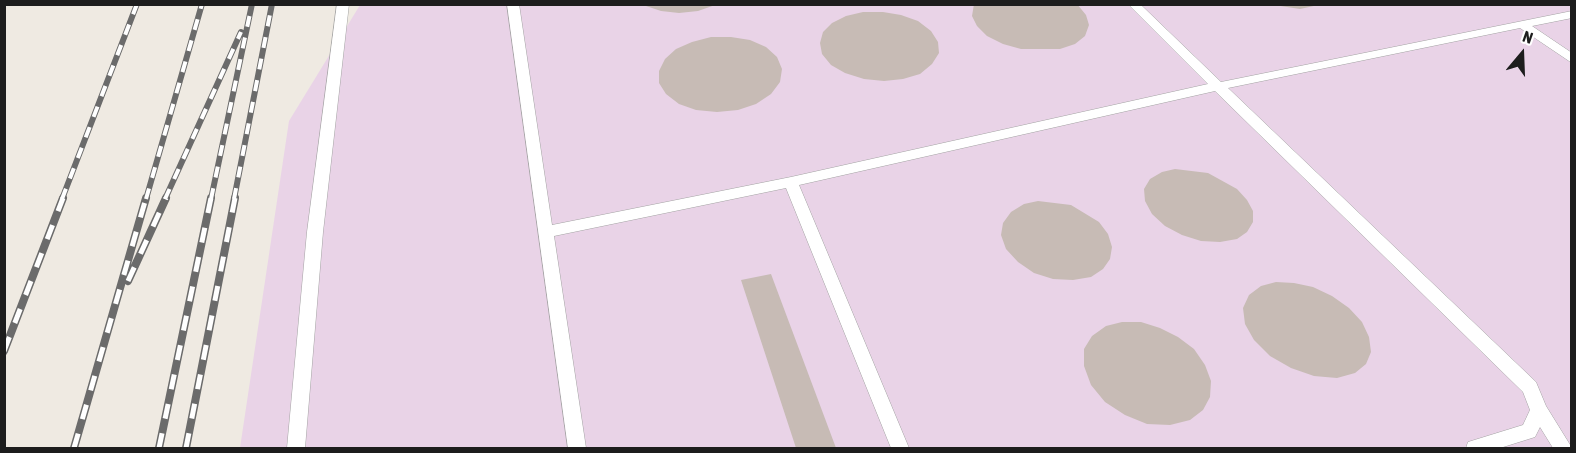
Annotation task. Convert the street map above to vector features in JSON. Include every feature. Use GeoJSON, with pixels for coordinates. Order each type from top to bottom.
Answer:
{"type":"FeatureCollection","features":[{"type":"Feature","properties":{"kind":"lane"},"geometry":{"type":"LineString","coordinates":[[296,448],[315,232],[343,4]]}},
{"type":"Feature","properties":{"kind":"lane"},"geometry":{"type":"LineString","coordinates":[[513,4],[577,448]]}},
{"type":"Feature","properties":{"kind":"lane"},"geometry":{"type":"LineString","coordinates":[[1133,4],[1516,372],[1530,387],[1539,410],[1563,448]]}},
{"type":"Feature","properties":{"kind":"lane"},"geometry":{"type":"LineString","coordinates":[[546,232],[791,182],[1219,87],[1572,14]]}},
{"type":"Feature","properties":{"kind":"lane"},"geometry":{"type":"LineString","coordinates":[[1522,24],[1572,59]]}},
{"type":"Feature","properties":{"kind":"lane"},"geometry":{"type":"LineString","coordinates":[[791,182],[900,448]]}},
{"type":"Feature","properties":{"kind":"lane"},"geometry":{"type":"LineString","coordinates":[[1474,448],[1529,431],[1539,410]]}},
{"type":"Feature","properties":{"kind":"shaded area"},"geometry":{"type":"Polygon","coordinates":[[[360,5],[1571,5],[1571,448],[240,448],[289,121],[360,5]]]}},
{"type":"Feature","properties":{"kind":"building"},"geometry":{"type":"Polygon","coordinates":[[[718,4],[698,11],[679,13],[661,11],[643,5],[718,4]]]}},
{"type":"Feature","properties":{"kind":"building"},"geometry":{"type":"Polygon","coordinates":[[[974,4],[1077,4],[1086,15],[1089,25],[1085,36],[1075,44],[1060,49],[1021,49],[987,36],[977,26],[972,16],[974,4]]]}},
{"type":"Feature","properties":{"kind":"building"},"geometry":{"type":"Polygon","coordinates":[[[1274,4],[1323,4],[1300,9],[1274,5],[1274,4]]]}},
{"type":"Feature","properties":{"kind":"building"},"geometry":{"type":"Polygon","coordinates":[[[863,12],[883,12],[918,21],[931,31],[938,42],[939,53],[932,64],[920,74],[884,81],[864,79],[845,73],[831,65],[822,54],[820,43],[823,32],[832,23],[846,16],[863,12]]]}},
{"type":"Feature","properties":{"kind":"building"},"geometry":{"type":"Polygon","coordinates":[[[711,37],[750,40],[766,47],[777,57],[782,69],[780,82],[771,94],[756,104],[738,110],[717,112],[696,110],[679,104],[666,94],[659,83],[659,71],[665,59],[676,49],[711,37]]]}},
{"type":"Feature","properties":{"kind":"building"},"geometry":{"type":"Polygon","coordinates":[[[1175,169],[1208,173],[1237,189],[1253,211],[1253,222],[1247,232],[1237,239],[1220,242],[1201,241],[1165,226],[1152,214],[1145,201],[1144,189],[1150,179],[1162,172],[1175,169]]]}},
{"type":"Feature","properties":{"kind":"building"},"geometry":{"type":"Polygon","coordinates":[[[1038,201],[1071,205],[1099,222],[1108,234],[1112,247],[1110,259],[1103,269],[1091,277],[1073,280],[1053,279],[1034,273],[1018,262],[1006,249],[1001,235],[1003,223],[1011,212],[1024,204],[1038,201]]]}},
{"type":"Feature","properties":{"kind":"building"},"geometry":{"type":"Polygon","coordinates":[[[771,274],[836,448],[796,448],[741,280],[771,274]]]}},
{"type":"Feature","properties":{"kind":"building"},"geometry":{"type":"Polygon","coordinates":[[[1276,282],[1313,287],[1349,308],[1362,322],[1369,337],[1371,352],[1366,364],[1355,373],[1337,378],[1314,376],[1291,368],[1270,356],[1254,340],[1245,324],[1243,308],[1249,295],[1261,286],[1276,282]]]}},
{"type":"Feature","properties":{"kind":"building"},"geometry":{"type":"Polygon","coordinates":[[[1122,322],[1141,322],[1160,328],[1178,337],[1194,349],[1205,365],[1211,381],[1210,397],[1203,410],[1190,420],[1170,425],[1147,424],[1125,415],[1105,402],[1091,385],[1084,366],[1084,349],[1092,336],[1106,326],[1122,322]]]}},
{"type":"Feature","properties":{"kind":"railway"},"geometry":{"type":"LineString","coordinates":[[62,199],[137,4]]}},
{"type":"Feature","properties":{"kind":"railway"},"geometry":{"type":"LineString","coordinates":[[146,199],[202,4]]}},
{"type":"Feature","properties":{"kind":"railway"},"geometry":{"type":"LineString","coordinates":[[211,199],[252,4]]}},
{"type":"Feature","properties":{"kind":"railway"},"geometry":{"type":"LineString","coordinates":[[234,199],[272,4]]}},
{"type":"Feature","properties":{"kind":"railway"},"geometry":{"type":"LineString","coordinates":[[165,199],[241,32]]}},
{"type":"Feature","properties":{"kind":"railway"},"geometry":{"type":"LineString","coordinates":[[4,351],[63,198]]}},
{"type":"Feature","properties":{"kind":"railway"},"geometry":{"type":"LineString","coordinates":[[74,448],[146,198]]}},
{"type":"Feature","properties":{"kind":"railway"},"geometry":{"type":"LineString","coordinates":[[128,281],[166,198]]}},
{"type":"Feature","properties":{"kind":"railway"},"geometry":{"type":"LineString","coordinates":[[159,448],[211,198]]}},
{"type":"Feature","properties":{"kind":"railway"},"geometry":{"type":"LineString","coordinates":[[186,448],[235,198]]}}]}
